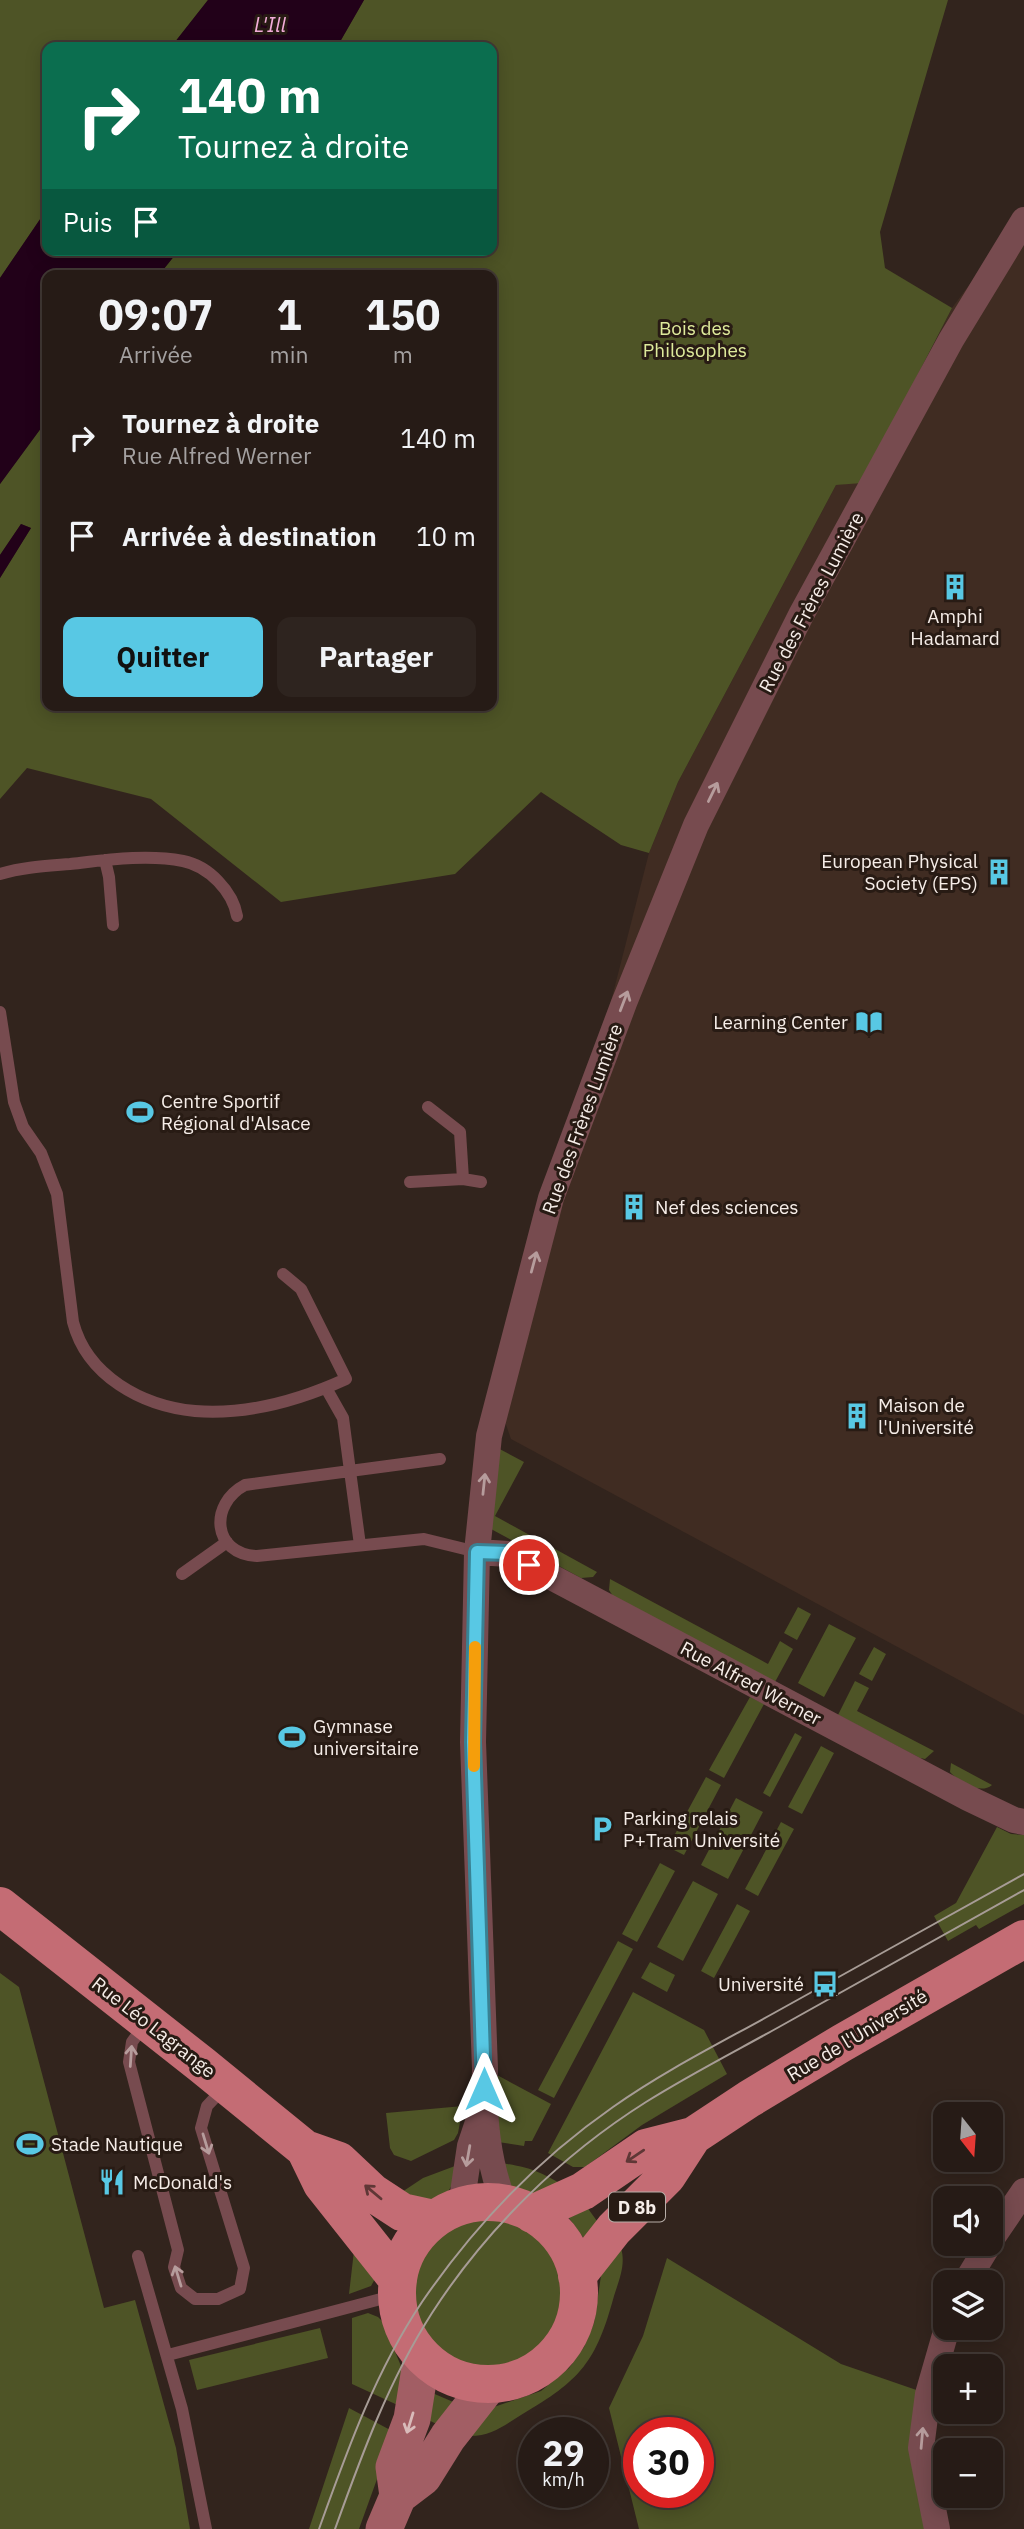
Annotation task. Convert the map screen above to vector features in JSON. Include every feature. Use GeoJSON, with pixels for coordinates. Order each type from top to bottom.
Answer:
{"type":"FeatureCollection","features":[{"type":"Feature","properties":{"kind":"main road","name":"Rue Léo Lagrange"},"geometry":{"type":"LineString","coordinates":[[13,1917],[142,2014],[292,2139],[339,2161],[373,2193],[402,2212],[447,2213]]}},
{"type":"Feature","properties":{"kind":"main road","name":"Rue de l'Université"},"geometry":{"type":"LineString","coordinates":[[518,2208],[583,2192],[646,2148],[693,2136],[740,2104],[830,2050],[1024,1939]]}},
{"type":"Feature","properties":{"kind":"main road","name":"Rue de l'Université"},"geometry":{"type":"LineString","coordinates":[[577,2276],[614,2230],[667,2176],[693,2136]]}},
{"type":"Feature","properties":{"kind":"main road","name":"Rue Léo Lagrange"},"geometry":{"type":"LineString","coordinates":[[292,2139],[397,2288]]}},
{"type":"Feature","properties":{"kind":"main road"},"geometry":{"type":"LineString","coordinates":[[475,2203],[518,2208],[548,2225],[562,2239],[571,2257],[577,2276],[578,2304],[570,2331],[555,2354],[532,2372],[488,2386],[465,2382],[447,2374],[422,2356],[405,2330],[399,2313],[397,2288],[410,2246],[447,2213],[475,2203]]}},
{"type":"Feature","properties":{"kind":"main road"},"geometry":{"type":"LineString","coordinates":[[398,2496],[394,2467],[412,2419],[422,2356]]}},
{"type":"Feature","properties":{"kind":"main road"},"geometry":{"type":"LineString","coordinates":[[384,2529],[398,2496],[423,2477],[448,2437],[488,2386]]}},
{"type":"Feature","properties":{"kind":"street","name":"Rue des Frères Lumière"},"geometry":{"type":"LineString","coordinates":[[518,2208],[493,2174],[483,2109],[484,2055],[473,1742],[477,1552],[489,1436],[551,1198],[680,863],[801,615],[951,341],[1024,220]]}},
{"type":"Feature","properties":{"kind":"street","name":"Rue Alfred Werner"},"geometry":{"type":"LineString","coordinates":[[477,1552],[508,1553],[968,1798],[1014,1820],[1024,1822]]}},
{"type":"Feature","properties":{"kind":"street","name":"Rue des Frères Lumière"},"geometry":{"type":"LineString","coordinates":[[447,2213],[483,2109]]}},
{"type":"Feature","properties":{"kind":"street"},"geometry":{"type":"LineString","coordinates":[[1003,2222],[1024,2191]]}},
{"type":"Feature","properties":{"kind":"street"},"geometry":{"type":"LineString","coordinates":[[937,2529],[921,2448],[928,2394],[944,2340]]}},
{"type":"Feature","properties":{"kind":"lane"},"geometry":{"type":"LineString","coordinates":[[0,874],[16,869],[105,860],[145,858],[186,861],[208,874],[228,891],[236,906],[237,916]]}},
{"type":"Feature","properties":{"kind":"lane"},"geometry":{"type":"LineString","coordinates":[[105,860],[113,925]]}},
{"type":"Feature","properties":{"kind":"lane"},"geometry":{"type":"LineString","coordinates":[[0,1012],[14,1102],[23,1127],[41,1153],[57,1194],[73,1322],[78,1340],[88,1358],[105,1375],[130,1392],[194,1411],[261,1406],[326,1388],[346,1379],[301,1289],[283,1274]]}},
{"type":"Feature","properties":{"kind":"lane"},"geometry":{"type":"LineString","coordinates":[[428,1107],[460,1132],[463,1179]]}},
{"type":"Feature","properties":{"kind":"lane"},"geometry":{"type":"LineString","coordinates":[[410,1182],[463,1179],[481,1182]]}},
{"type":"Feature","properties":{"kind":"lane"},"geometry":{"type":"LineString","coordinates":[[326,1388],[343,1418],[359,1545]]}},
{"type":"Feature","properties":{"kind":"lane"},"geometry":{"type":"LineString","coordinates":[[440,1459],[245,1485],[235,1490],[226,1501],[220,1525],[227,1542],[246,1556],[424,1539],[477,1552]]}},
{"type":"Feature","properties":{"kind":"lane"},"geometry":{"type":"LineString","coordinates":[[182,1574],[227,1542]]}},
{"type":"Feature","properties":{"kind":"lane"},"geometry":{"type":"LineString","coordinates":[[142,2014],[132,2042],[129,2062],[178,2250],[174,2267],[181,2288],[195,2299],[218,2299],[240,2289],[244,2269],[201,2128],[207,2106],[226,2085]]}},
{"type":"Feature","properties":{"kind":"lane"},"geometry":{"type":"LineString","coordinates":[[138,2256],[185,2422],[206,2529]]}},
{"type":"Feature","properties":{"kind":"lane"},"geometry":{"type":"LineString","coordinates":[[167,2355],[397,2288]]}},
{"type":"Feature","properties":{"kind":"shaded area"},"geometry":{"type":"Polygon","coordinates":[[[1024,211],[1024,1715],[511,1439],[504,1419],[649,853],[678,782],[836,485],[863,482],[952,308],[1024,211]]]}},
{"type":"Feature","properties":{"kind":"green space"},"geometry":{"type":"Polygon","coordinates":[[[0,0],[208,0],[175,42],[42,42],[42,216],[0,278],[0,0]]]}},
{"type":"Feature","properties":{"kind":"green space","name":"Bois des Philosophes"},"geometry":{"type":"Polygon","coordinates":[[[364,0],[948,0],[880,232],[885,268],[952,308],[862,483],[836,485],[678,782],[649,853],[621,845],[541,792],[455,874],[281,902],[151,799],[27,768],[0,799],[0,578],[31,528],[21,524],[0,555],[0,484],[42,427],[42,711],[497,711],[497,270],[163,270],[174,256],[497,256],[497,42],[340,42],[364,0]]]}},
{"type":"Feature","properties":{"kind":"green space"},"geometry":{"type":"Polygon","coordinates":[[[494,1446],[524,1462],[495,1516],[597,1572],[593,1577],[581,1578],[491,1529],[494,1446]]]}},
{"type":"Feature","properties":{"kind":"green space"},"geometry":{"type":"Polygon","coordinates":[[[610,1579],[768,1664],[780,1641],[793,1649],[775,1682],[613,1596],[609,1590],[610,1579]]]}},
{"type":"Feature","properties":{"kind":"green space"},"geometry":{"type":"Polygon","coordinates":[[[798,1607],[811,1614],[797,1640],[784,1633],[798,1607]]]}},
{"type":"Feature","properties":{"kind":"green space"},"geometry":{"type":"Polygon","coordinates":[[[829,1624],[856,1638],[824,1697],[798,1683],[829,1624]]]}},
{"type":"Feature","properties":{"kind":"green space"},"geometry":{"type":"Polygon","coordinates":[[[874,1647],[886,1654],[872,1681],[859,1674],[874,1647]]]}},
{"type":"Feature","properties":{"kind":"green space"},"geometry":{"type":"Polygon","coordinates":[[[855,1681],[869,1688],[857,1711],[934,1751],[925,1759],[920,1758],[838,1715],[855,1681]]]}},
{"type":"Feature","properties":{"kind":"green space"},"geometry":{"type":"Polygon","coordinates":[[[750,1697],[764,1704],[724,1778],[709,1770],[750,1697]]]}},
{"type":"Feature","properties":{"kind":"green space"},"geometry":{"type":"Polygon","coordinates":[[[795,1733],[802,1737],[770,1797],[763,1793],[795,1733]]]}},
{"type":"Feature","properties":{"kind":"green space"},"geometry":{"type":"Polygon","coordinates":[[[821,1746],[834,1753],[802,1814],[788,1807],[821,1746]]]}},
{"type":"Feature","properties":{"kind":"green space"},"geometry":{"type":"Polygon","coordinates":[[[951,1763],[992,1785],[982,1789],[964,1783],[950,1772],[951,1763]]]}},
{"type":"Feature","properties":{"kind":"green space"},"geometry":{"type":"Polygon","coordinates":[[[706,1777],[721,1785],[684,1855],[668,1847],[706,1777]]]}},
{"type":"Feature","properties":{"kind":"green space"},"geometry":{"type":"Polygon","coordinates":[[[736,1798],[763,1812],[728,1879],[701,1865],[736,1798]]]}},
{"type":"Feature","properties":{"kind":"green space"},"geometry":{"type":"Polygon","coordinates":[[[781,1822],[794,1829],[758,1896],[745,1889],[781,1822]]]}},
{"type":"Feature","properties":{"kind":"green space"},"geometry":{"type":"Polygon","coordinates":[[[997,1827],[1011,1834],[1024,1835],[1024,1904],[979,1929],[976,1925],[948,1941],[934,1916],[956,1903],[997,1827]]]}},
{"type":"Feature","properties":{"kind":"green space"},"geometry":{"type":"Polygon","coordinates":[[[660,1863],[675,1871],[637,1942],[622,1934],[660,1863]]]}},
{"type":"Feature","properties":{"kind":"green space"},"geometry":{"type":"Polygon","coordinates":[[[693,1881],[718,1894],[683,1961],[657,1947],[693,1881]]]}},
{"type":"Feature","properties":{"kind":"green space"},"geometry":{"type":"Polygon","coordinates":[[[737,1904],[750,1911],[714,1978],[701,1971],[737,1904]]]}},
{"type":"Feature","properties":{"kind":"green space"},"geometry":{"type":"Polygon","coordinates":[[[618,1941],[633,1949],[554,2098],[538,2090],[618,1941]]]}},
{"type":"Feature","properties":{"kind":"green space"},"geometry":{"type":"Polygon","coordinates":[[[650,1962],[675,1975],[667,1992],[641,1978],[650,1962]]]}},
{"type":"Feature","properties":{"kind":"green space","name":"Stade Nautique"},"geometry":{"type":"Polygon","coordinates":[[[0,1973],[19,1987],[104,2308],[135,2300],[176,2448],[190,2529],[0,2529],[0,1973]]]}},
{"type":"Feature","properties":{"kind":"green space"},"geometry":{"type":"Polygon","coordinates":[[[633,1992],[704,2030],[727,2074],[642,2125],[585,2167],[573,2167],[548,2153],[633,1992]]]}},
{"type":"Feature","properties":{"kind":"green space"},"geometry":{"type":"Polygon","coordinates":[[[497,2075],[551,2104],[532,2141],[525,2141],[524,2146],[498,2142],[497,2075]]]}},
{"type":"Feature","properties":{"kind":"green space"},"geometry":{"type":"Polygon","coordinates":[[[463,2106],[454,2140],[411,2161],[394,2155],[390,2148],[386,2113],[463,2106]]]}},
{"type":"Feature","properties":{"kind":"green space"},"geometry":{"type":"Polygon","coordinates":[[[501,2163],[536,2172],[569,2189],[526,2193],[512,2186],[506,2179],[501,2163]]]}},
{"type":"Feature","properties":{"kind":"green space"},"geometry":{"type":"Polygon","coordinates":[[[455,2166],[450,2189],[437,2199],[396,2196],[423,2178],[455,2166]]]}},
{"type":"Feature","properties":{"kind":"green space"},"geometry":{"type":"Polygon","coordinates":[[[584,2203],[602,2228],[588,2244],[566,2214],[584,2203]]]}},
{"type":"Feature","properties":{"kind":"green space"},"geometry":{"type":"Polygon","coordinates":[[[488,2213],[519,2219],[545,2236],[562,2262],[568,2293],[562,2324],[545,2350],[519,2367],[488,2373],[457,2367],[431,2350],[414,2324],[408,2293],[414,2262],[431,2236],[457,2219],[488,2213]]]}},
{"type":"Feature","properties":{"kind":"green space"},"geometry":{"type":"Polygon","coordinates":[[[355,2242],[376,2277],[371,2286],[349,2294],[355,2242]]]}},
{"type":"Feature","properties":{"kind":"green space"},"geometry":{"type":"Polygon","coordinates":[[[621,2248],[621,2272],[607,2319],[600,2338],[583,2367],[558,2391],[502,2427],[482,2435],[467,2436],[485,2410],[541,2391],[569,2368],[584,2347],[594,2323],[602,2269],[621,2248]]]}},
{"type":"Feature","properties":{"kind":"green space"},"geometry":{"type":"Polygon","coordinates":[[[667,2258],[841,2364],[928,2394],[933,2508],[936,2508],[937,2529],[639,2529],[634,2508],[714,2508],[714,2417],[623,2417],[623,2464],[609,2408],[643,2336],[667,2258]]]}},
{"type":"Feature","properties":{"kind":"green space"},"geometry":{"type":"Polygon","coordinates":[[[368,2313],[382,2321],[404,2373],[404,2408],[352,2384],[352,2318],[368,2313]]]}},
{"type":"Feature","properties":{"kind":"green space"},"geometry":{"type":"Polygon","coordinates":[[[320,2328],[328,2358],[197,2390],[189,2360],[320,2328]]]}},
{"type":"Feature","properties":{"kind":"green space"},"geometry":{"type":"Polygon","coordinates":[[[430,2392],[458,2404],[445,2428],[424,2418],[430,2392]]]}},
{"type":"Feature","properties":{"kind":"green space"},"geometry":{"type":"Polygon","coordinates":[[[349,2408],[394,2432],[359,2529],[309,2529],[349,2408]]]}},
{"type":"Feature","properties":{"kind":"water","name":"L'Ill"},"geometry":{"type":"Polygon","coordinates":[[[208,0],[364,0],[340,42],[175,42],[208,0]]]}},
{"type":"Feature","properties":{"kind":"water"},"geometry":{"type":"Polygon","coordinates":[[[42,216],[42,256],[174,256],[163,270],[42,270],[42,427],[0,484],[0,278],[42,216]]]}},
{"type":"Feature","properties":{"kind":"water"},"geometry":{"type":"Polygon","coordinates":[[[21,524],[31,528],[0,578],[0,555],[21,524]]]}},
{"type":"Feature","properties":{"kind":"tram line"},"geometry":{"type":"LineString","coordinates":[[319,2529],[363,2412],[405,2329],[463,2247],[533,2172],[585,2127],[652,2081],[1024,1874]]}},
{"type":"Feature","properties":{"kind":"tram line"},"geometry":{"type":"LineString","coordinates":[[335,2529],[366,2445],[402,2364],[432,2313],[453,2282],[501,2223],[556,2170],[615,2123],[662,2092],[1024,1890]]}},
{"type":"Feature","properties":{"kind":"slow traffic"},"geometry":{"type":"LineString","coordinates":[[474,1766],[475,1647]]}},
{"type":"Feature","properties":{"kind":"place","name":"Amphi Hadamard"},"geometry":{"type":"Point","coordinates":[955,587]}},
{"type":"Feature","properties":{"kind":"place","name":"European Physical Society (EPS)"},"geometry":{"type":"Point","coordinates":[999,872]}},
{"type":"Feature","properties":{"kind":"place","name":"Learning Center"},"geometry":{"type":"Point","coordinates":[869,1022]}},
{"type":"Feature","properties":{"kind":"place","name":"Centre Sportif Régional d'Alsace"},"geometry":{"type":"Point","coordinates":[140,1112]}},
{"type":"Feature","properties":{"kind":"place","name":"Nef des sciences"},"geometry":{"type":"Point","coordinates":[634,1207]}},
{"type":"Feature","properties":{"kind":"place","name":"Maison de l'Université"},"geometry":{"type":"Point","coordinates":[857,1416]}},
{"type":"Feature","properties":{"kind":"place","name":"Gymnase universitaire"},"geometry":{"type":"Point","coordinates":[292,1737]}},
{"type":"Feature","properties":{"kind":"place","name":"Parking relais P+Tram Université"},"geometry":{"type":"Point","coordinates":[602,1829]}},
{"type":"Feature","properties":{"kind":"place","name":"Université"},"geometry":{"type":"Point","coordinates":[825,1984]}},
{"type":"Feature","properties":{"kind":"place","name":"Stade Nautique"},"geometry":{"type":"Point","coordinates":[30,2144]}},
{"type":"Feature","properties":{"kind":"place","name":"McDonald's"},"geometry":{"type":"Point","coordinates":[112,2182]}},
{"type":"Feature","properties":{"kind":"route"},"geometry":{"type":"LineString","coordinates":[[484,2089],[473,1742],[477,1552],[508,1553],[529,1565]]}}]}
